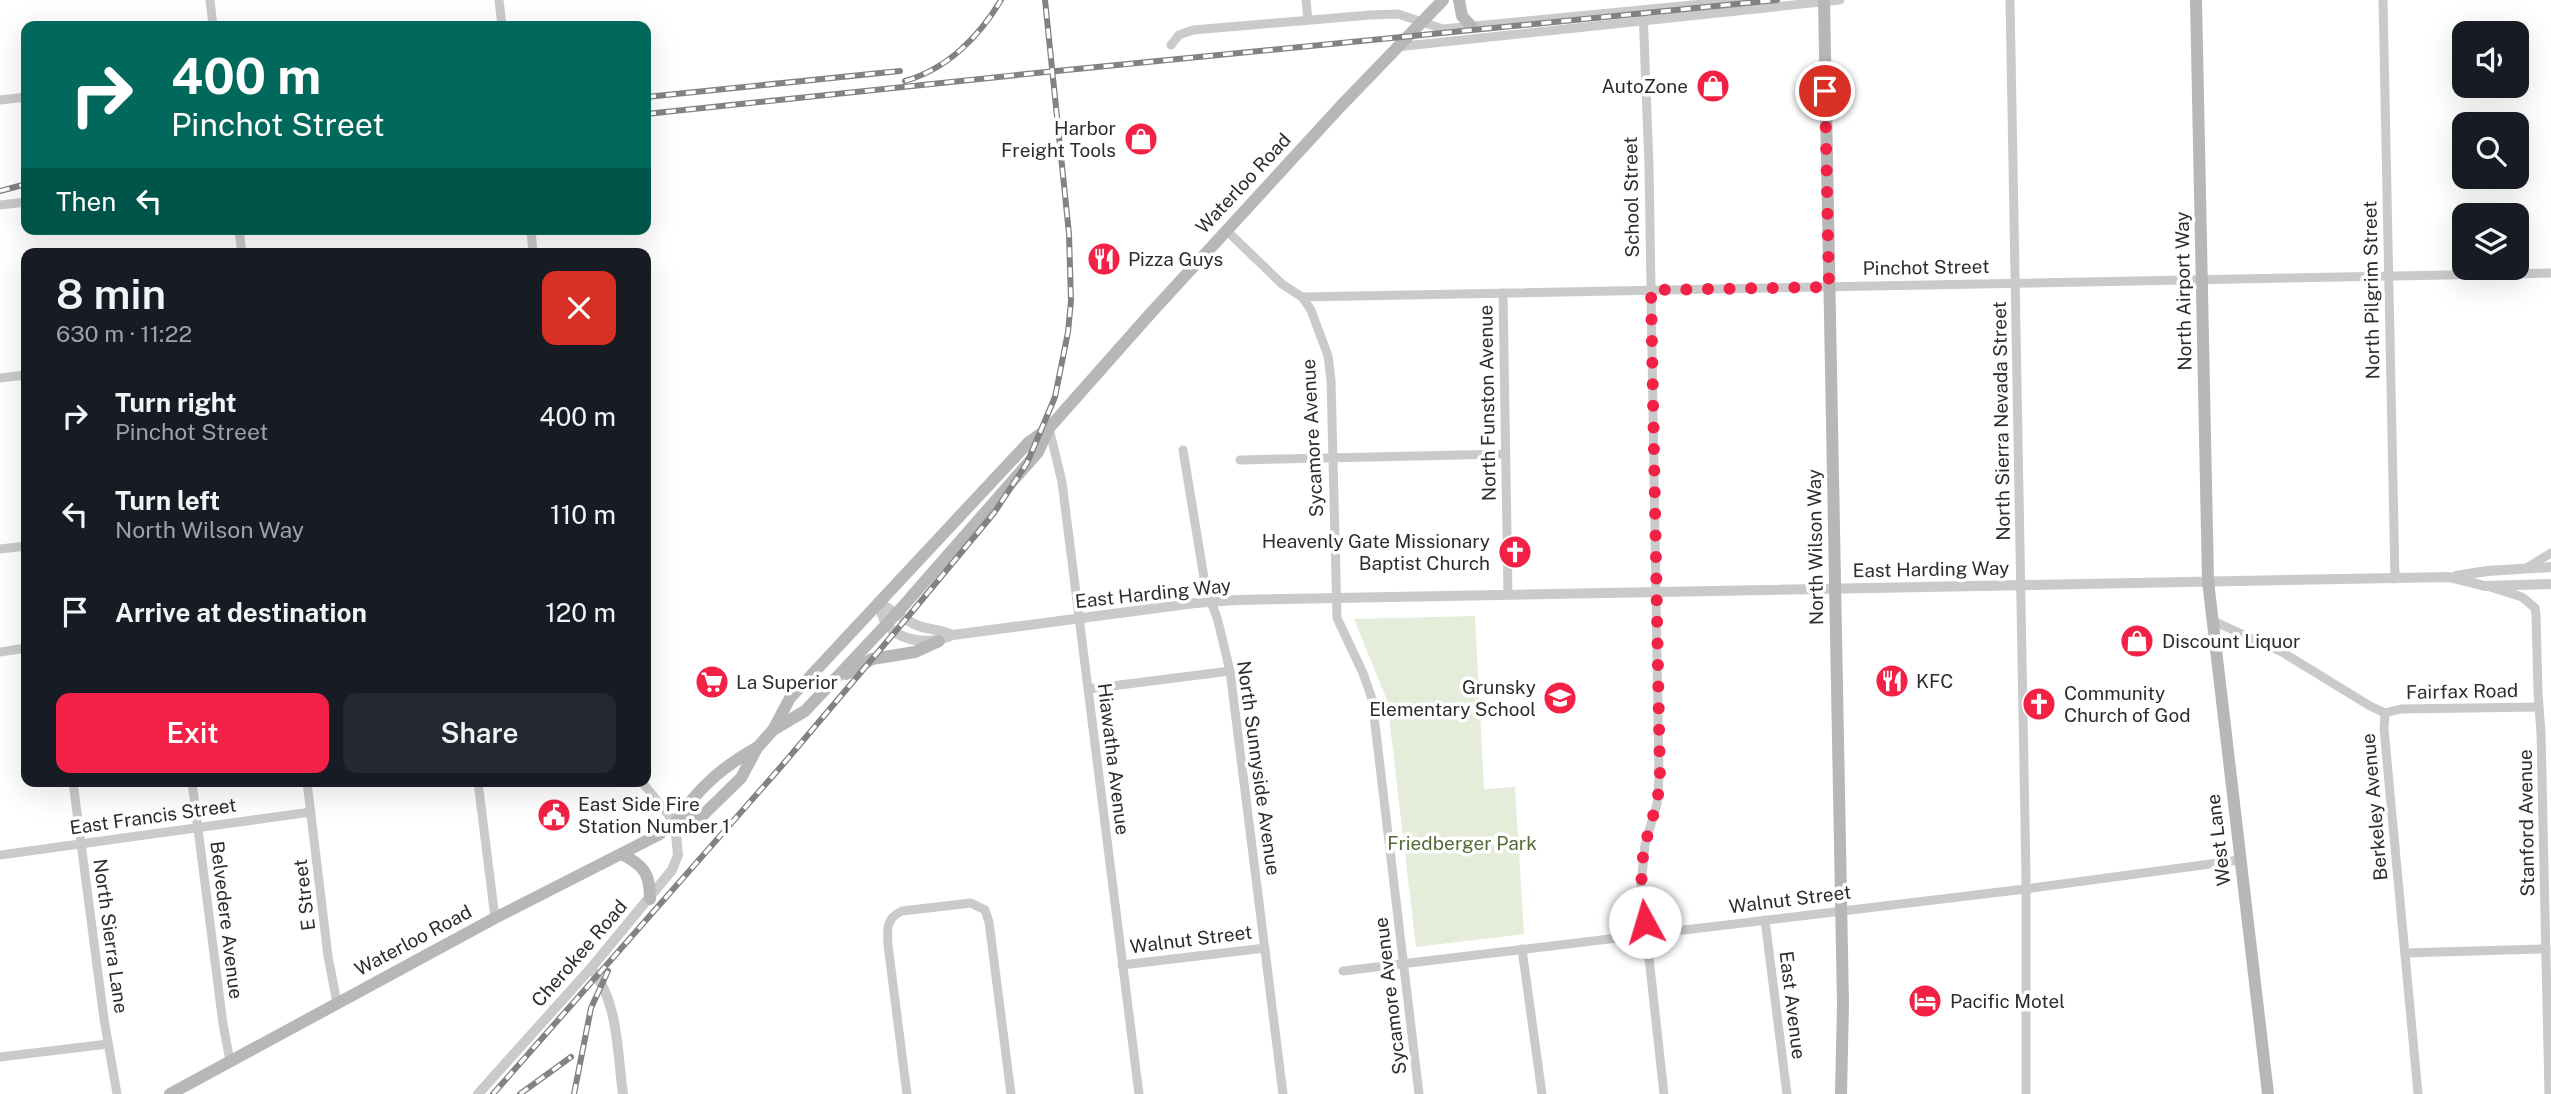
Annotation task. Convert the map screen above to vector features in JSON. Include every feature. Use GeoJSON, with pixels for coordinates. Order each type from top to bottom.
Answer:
{"type":"FeatureCollection","features":[{"type":"Feature","properties":{"kind":"main road","name":"Waterloo Road"},"geometry":{"type":"LineString","coordinates":[[170,1094],[495,918],[622,854],[675,823],[703,815],[741,778],[757,748],[773,730],[790,698],[877,602],[1028,443],[1049,428],[1226,230],[1443,0]]}},
{"type":"Feature","properties":{"kind":"main road"},"geometry":{"type":"LineString","coordinates":[[1459,0],[1462,16],[1471,26]]}},
{"type":"Feature","properties":{"kind":"main road","name":"North Airport Way"},"geometry":{"type":"LineString","coordinates":[[2196,0],[2208,581]]}},
{"type":"Feature","properties":{"kind":"main road","name":"North Wilson Way"},"geometry":{"type":"LineString","coordinates":[[1824,1],[1842,911],[1841,1094]]}},
{"type":"Feature","properties":{"kind":"main road","name":"Waterloo Road"},"geometry":{"type":"LineString","coordinates":[[773,730],[805,711],[898,612],[1038,452],[1049,428]]}},
{"type":"Feature","properties":{"kind":"main road","name":"West Lane"},"geometry":{"type":"LineString","coordinates":[[2208,581],[2268,1094]]}},
{"type":"Feature","properties":{"kind":"main road"},"geometry":{"type":"LineString","coordinates":[[833,681],[872,659],[915,652],[940,641]]}},
{"type":"Feature","properties":{"kind":"main road","name":"Waterloo Road"},"geometry":{"type":"LineString","coordinates":[[675,823],[690,801],[727,764],[757,748]]}},
{"type":"Feature","properties":{"kind":"main road"},"geometry":{"type":"LineString","coordinates":[[622,854],[638,863],[647,874],[650,899]]}},
{"type":"Feature","properties":{"kind":"street"},"geometry":{"type":"LineString","coordinates":[[210,0],[213,21]]}},
{"type":"Feature","properties":{"kind":"street"},"geometry":{"type":"LineString","coordinates":[[499,0],[501,21]]}},
{"type":"Feature","properties":{"kind":"street"},"geometry":{"type":"LineString","coordinates":[[1306,0],[1308,20]]}},
{"type":"Feature","properties":{"kind":"street"},"geometry":{"type":"LineString","coordinates":[[1171,45],[1179,35],[1193,30],[1308,20],[1398,14],[1443,29],[1744,0]]}},
{"type":"Feature","properties":{"kind":"street"},"geometry":{"type":"LineString","coordinates":[[1396,47],[1644,23],[1840,0]]}},
{"type":"Feature","properties":{"kind":"street","name":"North Sierra Nevada Street"},"geometry":{"type":"LineString","coordinates":[[2010,0],[2026,1094]]}},
{"type":"Feature","properties":{"kind":"street","name":"North Pilgrim Street"},"geometry":{"type":"LineString","coordinates":[[2383,0],[2395,579]]}},
{"type":"Feature","properties":{"kind":"street","name":"School Street"},"geometry":{"type":"LineString","coordinates":[[1643,10],[1651,290],[1659,789],[1641,872],[1664,1094]]}},
{"type":"Feature","properties":{"kind":"street"},"geometry":{"type":"LineString","coordinates":[[0,100],[21,98]]}},
{"type":"Feature","properties":{"kind":"street"},"geometry":{"type":"LineString","coordinates":[[0,205],[21,203]]}},
{"type":"Feature","properties":{"kind":"street","name":"Sycamore Avenue"},"geometry":{"type":"LineString","coordinates":[[1226,230],[1282,284],[1302,297],[1311,310],[1328,356],[1331,380],[1335,598],[1338,621],[1363,673],[1372,699],[1419,1094]]}},
{"type":"Feature","properties":{"kind":"street","name":"Pinchot Street"},"geometry":{"type":"LineString","coordinates":[[1302,297],[2551,273]]}},
{"type":"Feature","properties":{"kind":"street","name":"North Funston Avenue"},"geometry":{"type":"LineString","coordinates":[[1503,293],[1508,595]]}},
{"type":"Feature","properties":{"kind":"street"},"geometry":{"type":"LineString","coordinates":[[0,378],[21,376]]}},
{"type":"Feature","properties":{"kind":"street","name":"Hiawatha Avenue"},"geometry":{"type":"LineString","coordinates":[[1049,428],[1062,482],[1139,1094]]}},
{"type":"Feature","properties":{"kind":"street","name":"North Sunnyside Avenue"},"geometry":{"type":"LineString","coordinates":[[1183,450],[1205,584],[1230,671],[1283,1094]]}},
{"type":"Feature","properties":{"kind":"street"},"geometry":{"type":"LineString","coordinates":[[1240,460],[1505,454]]}},
{"type":"Feature","properties":{"kind":"street"},"geometry":{"type":"LineString","coordinates":[[0,549],[21,547]]}},
{"type":"Feature","properties":{"kind":"street"},"geometry":{"type":"LineString","coordinates":[[2528,567],[2551,553]]}},
{"type":"Feature","properties":{"kind":"street","name":"East Harding Way"},"geometry":{"type":"LineString","coordinates":[[940,641],[953,635],[1211,602],[2020,584],[2450,578],[2487,570],[2551,567]]}},
{"type":"Feature","properties":{"kind":"street","name":"East Harding Way"},"geometry":{"type":"LineString","coordinates":[[2450,578],[2484,586],[2551,584]]}},
{"type":"Feature","properties":{"kind":"street","name":"Stanford Avenue"},"geometry":{"type":"LineString","coordinates":[[2484,586],[2522,597],[2535,608],[2549,1094]]}},
{"type":"Feature","properties":{"kind":"street"},"geometry":{"type":"LineString","coordinates":[[877,602],[887,624],[895,632],[915,640],[940,641]]}},
{"type":"Feature","properties":{"kind":"street","name":"East Harding Way"},"geometry":{"type":"LineString","coordinates":[[877,602],[916,625],[953,635]]}},
{"type":"Feature","properties":{"kind":"street","name":"Berkeley Avenue"},"geometry":{"type":"LineString","coordinates":[[2213,621],[2282,652],[2385,713],[2384,729],[2418,1094]]}},
{"type":"Feature","properties":{"kind":"street"},"geometry":{"type":"LineString","coordinates":[[0,652],[21,649]]}},
{"type":"Feature","properties":{"kind":"street"},"geometry":{"type":"LineString","coordinates":[[1088,690],[1230,671]]}},
{"type":"Feature","properties":{"kind":"street","name":"Fairfax Road"},"geometry":{"type":"LineString","coordinates":[[2385,713],[2401,709],[2539,707]]}},
{"type":"Feature","properties":{"kind":"street","name":"North Sierra Lane"},"geometry":{"type":"LineString","coordinates":[[74,787],[117,1094]]}},
{"type":"Feature","properties":{"kind":"street","name":"Belvedere Avenue"},"geometry":{"type":"LineString","coordinates":[[193,787],[230,1062]]}},
{"type":"Feature","properties":{"kind":"street","name":"E Street"},"geometry":{"type":"LineString","coordinates":[[308,787],[328,956],[337,1003]]}},
{"type":"Feature","properties":{"kind":"street"},"geometry":{"type":"LineString","coordinates":[[479,787],[495,918]]}},
{"type":"Feature","properties":{"kind":"street"},"geometry":{"type":"LineString","coordinates":[[646,787],[675,823]]}},
{"type":"Feature","properties":{"kind":"street","name":"East Francis Street"},"geometry":{"type":"LineString","coordinates":[[0,855],[311,811]]}},
{"type":"Feature","properties":{"kind":"street","name":"Cherokee Road"},"geometry":{"type":"LineString","coordinates":[[478,1094],[591,968],[672,870],[678,855],[675,823]]}},
{"type":"Feature","properties":{"kind":"street","name":"Walnut Street"},"geometry":{"type":"LineString","coordinates":[[1343,971],[2025,889],[2240,860]]}},
{"type":"Feature","properties":{"kind":"street"},"geometry":{"type":"LineString","coordinates":[[907,1094],[887,929],[895,914],[902,911],[971,903],[985,910],[989,922],[1011,1094]]}},
{"type":"Feature","properties":{"kind":"street","name":"East Avenue"},"geometry":{"type":"LineString","coordinates":[[1765,920],[1787,1094]]}},
{"type":"Feature","properties":{"kind":"street","name":"Walnut Street"},"geometry":{"type":"LineString","coordinates":[[1122,965],[1265,948]]}},
{"type":"Feature","properties":{"kind":"street"},"geometry":{"type":"LineString","coordinates":[[1522,949],[1542,1094]]}},
{"type":"Feature","properties":{"kind":"street"},"geometry":{"type":"LineString","coordinates":[[2405,953],[2546,949]]}},
{"type":"Feature","properties":{"kind":"street"},"geometry":{"type":"LineString","coordinates":[[591,968],[605,990],[611,1008],[623,1094]]}},
{"type":"Feature","properties":{"kind":"street"},"geometry":{"type":"LineString","coordinates":[[0,1057],[108,1044]]}},
{"type":"Feature","properties":{"kind":"green space","name":"Friedberger Park"},"geometry":{"type":"Polygon","coordinates":[[[1475,616],[1484,789],[1515,787],[1524,934],[1416,947],[1387,700],[1354,619],[1475,616]]]}},
{"type":"Feature","properties":{"kind":"railway"},"geometry":{"type":"LineString","coordinates":[[905,81],[935,68],[960,50],[983,27],[1001,0]]}},
{"type":"Feature","properties":{"kind":"railway"},"geometry":{"type":"LineString","coordinates":[[493,1094],[779,769],[906,619],[994,513],[1027,463],[1055,397],[1068,332],[1071,301],[1069,234],[1045,0]]}},
{"type":"Feature","properties":{"kind":"railway"},"geometry":{"type":"LineString","coordinates":[[651,113],[1777,0]]}},
{"type":"Feature","properties":{"kind":"railway"},"geometry":{"type":"LineString","coordinates":[[651,96],[900,71]]}},
{"type":"Feature","properties":{"kind":"railway"},"geometry":{"type":"LineString","coordinates":[[0,191],[21,185]]}},
{"type":"Feature","properties":{"kind":"railway"},"geometry":{"type":"LineString","coordinates":[[574,1094],[591,1008],[608,971]]}},
{"type":"Feature","properties":{"kind":"railway"},"geometry":{"type":"LineString","coordinates":[[520,1094],[571,1057]]}},
{"type":"Feature","properties":{"kind":"place","name":"AutoZone"},"geometry":{"type":"Point","coordinates":[1713,86]}},
{"type":"Feature","properties":{"kind":"place","name":"Harbor Freight Tools"},"geometry":{"type":"Point","coordinates":[1141,139]}},
{"type":"Feature","properties":{"kind":"place","name":"Pizza Guys"},"geometry":{"type":"Point","coordinates":[1104,259]}},
{"type":"Feature","properties":{"kind":"place","name":"Heavenly Gate Missionary Baptist Church"},"geometry":{"type":"Point","coordinates":[1515,552]}},
{"type":"Feature","properties":{"kind":"place","name":"Discount Liquor"},"geometry":{"type":"Point","coordinates":[2137,641]}},
{"type":"Feature","properties":{"kind":"place","name":"KFC"},"geometry":{"type":"Point","coordinates":[1892,681]}},
{"type":"Feature","properties":{"kind":"place","name":"La Superior"},"geometry":{"type":"Point","coordinates":[712,682]}},
{"type":"Feature","properties":{"kind":"place","name":"Grunsky Elementary School"},"geometry":{"type":"Point","coordinates":[1560,698]}},
{"type":"Feature","properties":{"kind":"place","name":"Community Church of God"},"geometry":{"type":"Point","coordinates":[2039,704]}},
{"type":"Feature","properties":{"kind":"place","name":"East Side Fire Station Number 1"},"geometry":{"type":"Point","coordinates":[554,815]}},
{"type":"Feature","properties":{"kind":"place","name":"Pacific Motel"},"geometry":{"type":"Point","coordinates":[1925,1001]}},
{"type":"Feature","properties":{"kind":"route"},"geometry":{"type":"LineString","coordinates":[[1645,922],[1641,872],[1645,845],[1657,804],[1660,778],[1651,290],[1829,287],[1825,91]]}}]}
